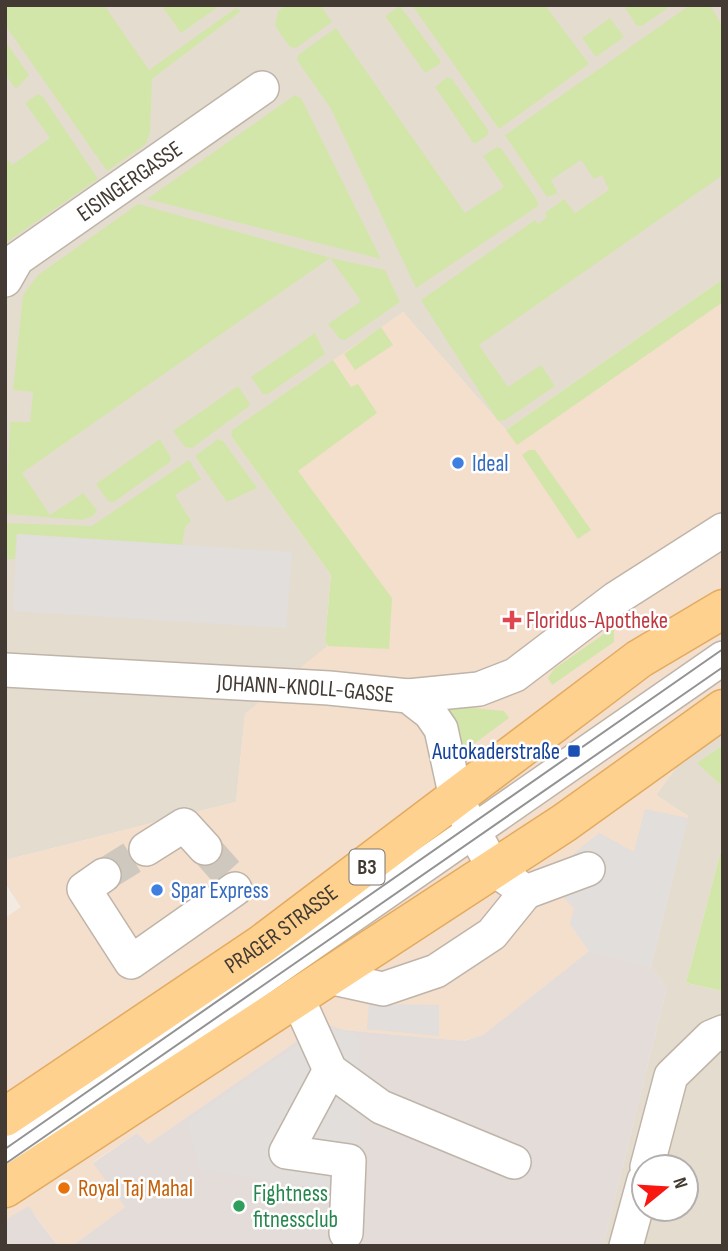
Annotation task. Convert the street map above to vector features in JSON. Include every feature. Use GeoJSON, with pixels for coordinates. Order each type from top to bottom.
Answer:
{"type":"FeatureCollection","features":[{"type":"Feature","properties":{"kind":"main road","name":"PRAGER STRASSE"},"geometry":{"type":"LineString","coordinates":[[5,1117],[262,944],[465,814],[639,659],[723,609]]}},
{"type":"Feature","properties":{"kind":"main road"},"geometry":{"type":"LineString","coordinates":[[5,1188],[494,869],[723,709]]}},
{"type":"Feature","properties":{"kind":"street","name":"EISINGERGASSE"},"geometry":{"type":"LineString","coordinates":[[5,280],[17,259],[262,88]]}},
{"type":"Feature","properties":{"kind":"street"},"geometry":{"type":"LineString","coordinates":[[408,696],[479,689],[515,675],[615,599],[723,530]]}},
{"type":"Feature","properties":{"kind":"street"},"geometry":{"type":"LineString","coordinates":[[5,1156],[465,814],[723,658]]}},
{"type":"Feature","properties":{"kind":"street","name":"JOHANN-KNOLL-GASSE"},"geometry":{"type":"LineString","coordinates":[[5,670],[329,688],[408,696],[430,713],[441,729],[465,814],[494,869]]}},
{"type":"Feature","properties":{"kind":"street"},"geometry":{"type":"LineString","coordinates":[[146,849],[184,825],[205,848]]}},
{"type":"Feature","properties":{"kind":"street"},"geometry":{"type":"LineString","coordinates":[[494,869],[526,892]]}},
{"type":"Feature","properties":{"kind":"street"},"geometry":{"type":"LineString","coordinates":[[346,1233],[349,1161],[286,1152],[330,1070],[313,987],[383,989],[436,971],[492,934],[526,892],[588,869]]}},
{"type":"Feature","properties":{"kind":"street"},"geometry":{"type":"LineString","coordinates":[[104,875],[85,889],[131,962],[235,889]]}},
{"type":"Feature","properties":{"kind":"street"},"geometry":{"type":"LineString","coordinates":[[651,1153],[671,1076],[717,1035]]}},
{"type":"Feature","properties":{"kind":"street"},"geometry":{"type":"LineString","coordinates":[[330,1070],[381,1107],[514,1162]]}},
{"type":"Feature","properties":{"kind":"street"},"geometry":{"type":"LineString","coordinates":[[626,1246],[632,1223]]}},
{"type":"Feature","properties":{"kind":"shaded area"},"geometry":{"type":"Polygon","coordinates":[[[5,5],[723,5],[723,279],[506,430],[403,312],[231,436],[331,575],[325,641],[328,646],[245,714],[236,802],[5,860],[5,5]]]}},
{"type":"Feature","properties":{"kind":"shaded area"},"geometry":{"type":"Polygon","coordinates":[[[723,279],[723,704],[656,795],[688,816],[651,967],[589,951],[483,1035],[463,1041],[344,1030],[323,1023],[148,1144],[137,1133],[93,1162],[125,1207],[72,1246],[58,1246],[29,1207],[5,1220],[5,918],[21,907],[5,883],[5,860],[236,802],[245,714],[327,646],[325,641],[331,575],[231,436],[232,430],[403,312],[506,430],[723,279]]]}},
{"type":"Feature","properties":{"kind":"shaded area"},"geometry":{"type":"Polygon","coordinates":[[[17,534],[292,552],[286,628],[13,611],[17,534]]]}},
{"type":"Feature","properties":{"kind":"shaded area"},"geometry":{"type":"Polygon","coordinates":[[[723,704],[723,745],[698,763],[723,787],[723,843],[686,983],[723,991],[723,1246],[603,1246],[667,987],[651,967],[688,816],[656,795],[723,704]]]}},
{"type":"Feature","properties":{"kind":"shaded area"},"geometry":{"type":"Polygon","coordinates":[[[645,809],[688,818],[651,967],[589,951],[570,924],[574,908],[562,896],[554,870],[599,833],[634,852],[645,809]]]}},
{"type":"Feature","properties":{"kind":"shaded area"},"geometry":{"type":"Polygon","coordinates":[[[589,951],[651,967],[667,987],[603,1246],[72,1246],[125,1207],[93,1163],[137,1133],[148,1144],[323,1023],[344,1030],[464,1041],[483,1035],[589,951]]]}},
{"type":"Feature","properties":{"kind":"shaded area"},"geometry":{"type":"Polygon","coordinates":[[[369,1004],[439,1005],[439,1036],[367,1029],[369,1004]]]}},
{"type":"Feature","properties":{"kind":"shaded area"},"geometry":{"type":"Polygon","coordinates":[[[324,1026],[359,1035],[361,1195],[200,1169],[187,1121],[324,1026]]]}},
{"type":"Feature","properties":{"kind":"shaded area"},"geometry":{"type":"Polygon","coordinates":[[[29,1206],[58,1246],[5,1246],[5,1220],[29,1206]]]}},
{"type":"Feature","properties":{"kind":"green space"},"geometry":{"type":"Polygon","coordinates":[[[5,5],[104,5],[149,70],[236,8],[241,11],[152,79],[150,132],[146,144],[107,171],[5,25],[5,5]]]}},
{"type":"Feature","properties":{"kind":"green space"},"geometry":{"type":"Polygon","coordinates":[[[168,5],[221,5],[181,33],[163,8],[168,5]]]}},
{"type":"Feature","properties":{"kind":"green space"},"geometry":{"type":"Polygon","coordinates":[[[286,5],[320,5],[332,22],[296,48],[290,47],[275,26],[278,11],[286,5]]]}},
{"type":"Feature","properties":{"kind":"green space"},"geometry":{"type":"Polygon","coordinates":[[[412,5],[545,5],[589,64],[499,129],[412,5]]]}},
{"type":"Feature","properties":{"kind":"green space"},"geometry":{"type":"Polygon","coordinates":[[[629,5],[672,5],[642,26],[637,26],[625,8],[629,5]]]}},
{"type":"Feature","properties":{"kind":"green space"},"geometry":{"type":"Polygon","coordinates":[[[690,5],[710,5],[723,27],[723,175],[479,345],[508,387],[541,365],[555,386],[505,420],[498,421],[421,300],[535,220],[538,224],[547,217],[545,213],[564,199],[575,213],[609,190],[602,175],[594,179],[581,160],[551,180],[558,193],[547,197],[505,135],[690,5]]]}},
{"type":"Feature","properties":{"kind":"green space"},"geometry":{"type":"Polygon","coordinates":[[[400,6],[440,60],[440,64],[425,73],[385,16],[400,6]]]}},
{"type":"Feature","properties":{"kind":"green space"},"geometry":{"type":"Polygon","coordinates":[[[610,18],[624,37],[596,57],[582,38],[610,18]]]}},
{"type":"Feature","properties":{"kind":"green space"},"geometry":{"type":"Polygon","coordinates":[[[336,28],[465,213],[504,187],[483,156],[497,147],[501,148],[537,200],[538,206],[416,288],[331,109],[297,60],[299,54],[336,28]]]}},
{"type":"Feature","properties":{"kind":"green space"},"geometry":{"type":"Polygon","coordinates":[[[5,41],[29,75],[16,89],[5,74],[5,41]]]}},
{"type":"Feature","properties":{"kind":"green space"},"geometry":{"type":"Polygon","coordinates":[[[447,77],[452,79],[488,130],[488,135],[474,144],[435,87],[447,77]]]}},
{"type":"Feature","properties":{"kind":"green space"},"geometry":{"type":"Polygon","coordinates":[[[38,94],[43,97],[98,179],[7,242],[5,156],[12,165],[50,138],[25,103],[38,94]]]}},
{"type":"Feature","properties":{"kind":"green space"},"geometry":{"type":"Polygon","coordinates":[[[295,95],[301,98],[381,259],[147,199],[295,95]]]}},
{"type":"Feature","properties":{"kind":"green space"},"geometry":{"type":"Polygon","coordinates":[[[138,204],[331,258],[385,270],[400,302],[345,340],[340,339],[328,324],[361,301],[330,258],[22,473],[50,515],[83,493],[97,510],[93,516],[82,520],[6,514],[10,422],[30,422],[33,392],[13,390],[23,295],[38,275],[138,204]]]}},
{"type":"Feature","properties":{"kind":"green space"},"geometry":{"type":"Polygon","coordinates":[[[723,279],[723,302],[517,445],[506,430],[723,279]]]}},
{"type":"Feature","properties":{"kind":"green space"},"geometry":{"type":"Polygon","coordinates":[[[381,327],[393,345],[355,370],[344,354],[381,327]]]}},
{"type":"Feature","properties":{"kind":"green space"},"geometry":{"type":"Polygon","coordinates":[[[315,333],[325,354],[268,394],[263,394],[251,377],[315,333]]]}},
{"type":"Feature","properties":{"kind":"green space"},"geometry":{"type":"Polygon","coordinates":[[[333,360],[351,387],[358,384],[377,413],[298,471],[392,598],[389,649],[328,646],[325,641],[331,575],[231,436],[232,430],[333,360]]]}},
{"type":"Feature","properties":{"kind":"green space"},"geometry":{"type":"Polygon","coordinates":[[[238,386],[250,404],[248,407],[192,448],[185,447],[173,431],[238,386]]]}},
{"type":"Feature","properties":{"kind":"green space"},"geometry":{"type":"Polygon","coordinates":[[[160,439],[171,458],[170,462],[114,502],[108,501],[96,484],[160,439]]]}},
{"type":"Feature","properties":{"kind":"green space"},"geometry":{"type":"Polygon","coordinates":[[[218,439],[223,441],[257,488],[227,502],[195,456],[218,439]]]}},
{"type":"Feature","properties":{"kind":"green space"},"geometry":{"type":"Polygon","coordinates":[[[529,450],[535,450],[591,530],[578,539],[522,455],[529,450]]]}},
{"type":"Feature","properties":{"kind":"green space"},"geometry":{"type":"Polygon","coordinates":[[[189,460],[201,479],[175,495],[191,521],[185,527],[182,545],[17,534],[15,559],[5,559],[5,523],[92,526],[189,460]]]}},
{"type":"Feature","properties":{"kind":"green space"},"geometry":{"type":"Polygon","coordinates":[[[614,627],[614,642],[552,685],[548,678],[554,669],[614,627]]]}},
{"type":"Feature","properties":{"kind":"green space"},"geometry":{"type":"Polygon","coordinates":[[[452,706],[504,711],[509,718],[463,752],[459,732],[447,710],[452,706]]]}},
{"type":"Feature","properties":{"kind":"green space"},"geometry":{"type":"Polygon","coordinates":[[[723,745],[723,787],[697,763],[723,745]]]}},
{"type":"Feature","properties":{"kind":"green space"},"geometry":{"type":"Polygon","coordinates":[[[723,843],[723,991],[686,983],[723,843]]]}},
{"type":"Feature","properties":{"kind":"tunnel"},"geometry":{"type":"LineString","coordinates":[[205,848],[229,875]]}},
{"type":"Feature","properties":{"kind":"tunnel"},"geometry":{"type":"LineString","coordinates":[[104,875],[146,849]]}},
{"type":"Feature","properties":{"kind":"tram line"},"geometry":{"type":"LineString","coordinates":[[5,1149],[723,649]]}},
{"type":"Feature","properties":{"kind":"tram line"},"geometry":{"type":"LineString","coordinates":[[5,1164],[723,667]]}},
{"type":"Feature","properties":{"kind":"place","name":"Ideal"},"geometry":{"type":"Point","coordinates":[458,463]}},
{"type":"Feature","properties":{"kind":"place","name":"Floridus-Apotheke"},"geometry":{"type":"Point","coordinates":[512,620]}},
{"type":"Feature","properties":{"kind":"place","name":"Autokaderstraße"},"geometry":{"type":"Point","coordinates":[574,751]}},
{"type":"Feature","properties":{"kind":"place","name":"Spar Express"},"geometry":{"type":"Point","coordinates":[157,890]}},
{"type":"Feature","properties":{"kind":"place","name":"Royal Taj Mahal"},"geometry":{"type":"Point","coordinates":[64,1188]}},
{"type":"Feature","properties":{"kind":"place","name":"Fightness fitnessclub"},"geometry":{"type":"Point","coordinates":[239,1206]}}]}
